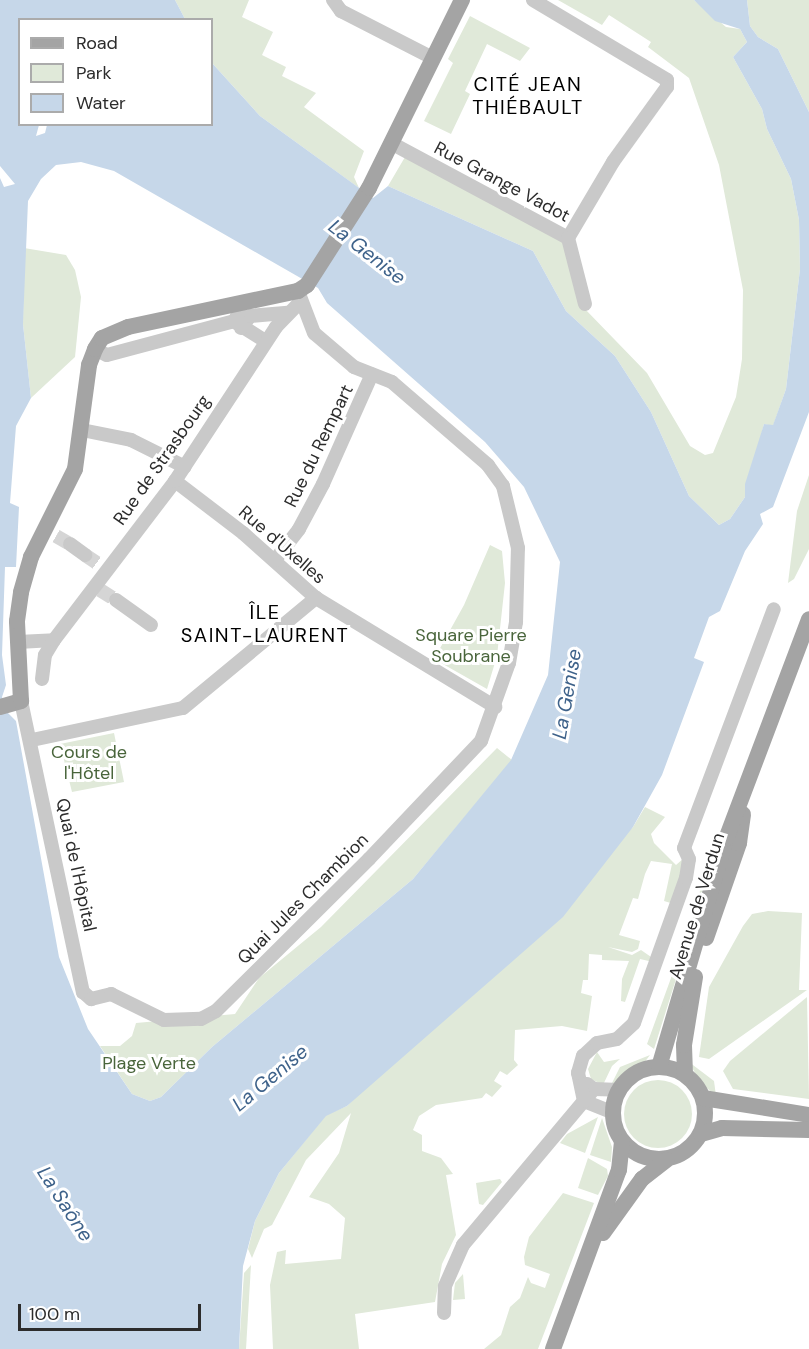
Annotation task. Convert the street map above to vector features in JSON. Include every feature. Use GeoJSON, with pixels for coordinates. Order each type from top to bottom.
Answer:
{"type":"FeatureCollection","features":[{"type":"Feature","properties":{"kind":"main road"},"geometry":{"type":"LineString","coordinates":[[9,704],[18,642],[20,601],[27,569],[69,485],[82,430],[89,365],[94,349],[102,338],[128,327],[302,292],[369,188],[462,0]]}},
{"type":"Feature","properties":{"kind":"main road","name":"Avenue de Verdun"},"geometry":{"type":"LineString","coordinates":[[659,1067],[706,901],[809,619]]}},
{"type":"Feature","properties":{"kind":"main road","name":"Avenue de Verdun"},"geometry":{"type":"LineString","coordinates":[[685,1074],[684,1045],[692,986],[739,843],[748,786]]}},
{"type":"Feature","properties":{"kind":"main road"},"geometry":{"type":"LineString","coordinates":[[553,1349],[619,1170],[622,1142],[613,1113],[619,1090],[636,1073],[659,1067],[685,1074],[703,1098],[706,1110],[701,1134],[686,1151],[651,1168],[626,1197],[582,1273]]}},
{"type":"Feature","properties":{"kind":"main road"},"geometry":{"type":"LineString","coordinates":[[703,1098],[753,1109],[809,1114]]}},
{"type":"Feature","properties":{"kind":"main road"},"geometry":{"type":"LineString","coordinates":[[701,1134],[722,1128],[809,1130]]}},
{"type":"Feature","properties":{"kind":"main road"},"geometry":{"type":"LineString","coordinates":[[622,1142],[642,1157],[666,1160]]}},
{"type":"Feature","properties":{"kind":"street"},"geometry":{"type":"LineString","coordinates":[[333,0],[341,11],[433,58]]}},
{"type":"Feature","properties":{"kind":"street"},"geometry":{"type":"LineString","coordinates":[[533,0],[664,75],[668,87],[614,162],[568,238]]}},
{"type":"Feature","properties":{"kind":"street","name":"Rue Grange Vadot"},"geometry":{"type":"LineString","coordinates":[[391,143],[568,238],[585,304]]}},
{"type":"Feature","properties":{"kind":"street","name":"Rue de Strasbourg"},"geometry":{"type":"LineString","coordinates":[[42,679],[45,655],[54,640],[98,588],[104,567],[185,467],[266,341],[302,292]]}},
{"type":"Feature","properties":{"kind":"street","name":"Quai Jules Chambion"},"geometry":{"type":"LineString","coordinates":[[90,999],[111,994],[164,1020],[201,1019],[216,1011],[471,755],[495,706],[512,642],[519,575],[513,517],[503,486],[488,465],[401,390],[354,367],[314,333],[302,292]]}},
{"type":"Feature","properties":{"kind":"street"},"geometry":{"type":"LineString","coordinates":[[238,325],[242,303]]}},
{"type":"Feature","properties":{"kind":"street"},"geometry":{"type":"LineString","coordinates":[[94,349],[107,355],[238,325],[250,316],[288,313]]}},
{"type":"Feature","properties":{"kind":"street"},"geometry":{"type":"LineString","coordinates":[[238,325],[266,341]]}},
{"type":"Feature","properties":{"kind":"street","name":"Rue du Rempart"},"geometry":{"type":"LineString","coordinates":[[275,560],[299,529],[323,484],[372,374]]}},
{"type":"Feature","properties":{"kind":"street"},"geometry":{"type":"LineString","coordinates":[[82,430],[131,440],[185,467]]}},
{"type":"Feature","properties":{"kind":"street","name":"Rue d'Uxelles"},"geometry":{"type":"LineString","coordinates":[[175,481],[275,560],[316,598],[430,669],[495,706]]}},
{"type":"Feature","properties":{"kind":"street"},"geometry":{"type":"LineString","coordinates":[[70,544],[85,555]]}},
{"type":"Feature","properties":{"kind":"street"},"geometry":{"type":"LineString","coordinates":[[32,740],[183,708],[316,598]]}},
{"type":"Feature","properties":{"kind":"street"},"geometry":{"type":"LineString","coordinates":[[116,600],[151,625]]}},
{"type":"Feature","properties":{"kind":"street"},"geometry":{"type":"LineString","coordinates":[[613,1113],[584,1101],[578,1084],[579,1065],[588,1048],[617,1039],[634,1023],[686,878],[688,859],[684,848],[774,609]]}},
{"type":"Feature","properties":{"kind":"street"},"geometry":{"type":"LineString","coordinates":[[18,642],[54,640]]}},
{"type":"Feature","properties":{"kind":"street","name":"Quai de l'Hôpital"},"geometry":{"type":"LineString","coordinates":[[9,704],[32,740],[83,992],[90,999]]}},
{"type":"Feature","properties":{"kind":"street"},"geometry":{"type":"LineString","coordinates":[[578,1084],[587,1083],[594,1089],[619,1090]]}},
{"type":"Feature","properties":{"kind":"street"},"geometry":{"type":"LineString","coordinates":[[444,1313],[444,1286],[463,1245],[594,1089]]}},
{"type":"Feature","properties":{"kind":"green space"},"geometry":{"type":"Polygon","coordinates":[[[175,0],[249,0],[242,17],[273,32],[262,55],[286,67],[282,76],[316,93],[304,107],[364,151],[354,177],[359,188],[260,116],[213,64],[213,18],[184,18],[175,0]]]}},
{"type":"Feature","properties":{"kind":"green space"},"geometry":{"type":"Polygon","coordinates":[[[558,0],[694,0],[726,27],[740,29],[747,42],[733,57],[762,109],[767,129],[791,179],[799,220],[800,269],[786,389],[773,426],[764,424],[745,497],[730,519],[719,525],[689,496],[651,412],[615,356],[566,311],[533,251],[388,186],[405,157],[561,240],[567,250],[584,308],[647,373],[690,446],[705,455],[713,453],[736,397],[742,359],[743,290],[719,165],[689,78],[648,47],[651,42],[609,15],[602,25],[558,0]]]}},
{"type":"Feature","properties":{"kind":"green space"},"geometry":{"type":"Polygon","coordinates":[[[747,0],[809,0],[809,112],[778,49],[758,37],[750,26],[747,0]]]}},
{"type":"Feature","properties":{"kind":"green space"},"geometry":{"type":"Polygon","coordinates":[[[470,16],[530,48],[520,61],[487,44],[465,91],[470,94],[451,134],[424,121],[453,63],[448,59],[470,16]]]}},
{"type":"Feature","properties":{"kind":"green space"},"geometry":{"type":"Polygon","coordinates":[[[24,248],[66,255],[75,270],[81,297],[75,357],[31,398],[23,324],[24,248]]]}},
{"type":"Feature","properties":{"kind":"green space"},"geometry":{"type":"Polygon","coordinates":[[[809,475],[809,549],[794,579],[788,583],[797,511],[809,475]]]}},
{"type":"Feature","properties":{"kind":"green space","name":"Square Pierre Soubrane"},"geometry":{"type":"Polygon","coordinates":[[[490,545],[502,551],[505,583],[497,656],[487,689],[434,659],[464,605],[490,545]]]}},
{"type":"Feature","properties":{"kind":"green space","name":"Cours de l'Hôtel"},"geometry":{"type":"Polygon","coordinates":[[[114,733],[124,782],[72,792],[60,744],[114,733]]]}},
{"type":"Feature","properties":{"kind":"green space","name":"Plage Verte"},"geometry":{"type":"Polygon","coordinates":[[[497,748],[512,760],[413,879],[212,1047],[161,1097],[150,1101],[132,1094],[100,1046],[120,1046],[132,1036],[136,1023],[235,1014],[259,978],[321,927],[497,748]]]}},
{"type":"Feature","properties":{"kind":"green space"},"geometry":{"type":"Polygon","coordinates":[[[645,807],[665,817],[651,834],[654,843],[676,865],[684,858],[674,904],[664,901],[672,864],[651,861],[638,899],[633,898],[619,935],[640,941],[638,949],[632,952],[608,947],[632,955],[641,950],[654,959],[653,962],[640,959],[625,1002],[621,1001],[622,979],[629,961],[602,960],[602,955],[589,954],[588,980],[583,980],[581,993],[592,996],[587,1031],[562,1026],[515,1030],[514,1060],[518,1065],[507,1075],[500,1071],[494,1081],[502,1086],[492,1097],[486,1093],[482,1098],[436,1105],[419,1116],[413,1130],[422,1135],[422,1151],[441,1158],[453,1174],[446,1175],[456,1235],[442,1264],[435,1302],[355,1314],[359,1349],[273,1349],[270,1285],[277,1252],[286,1250],[285,1264],[341,1259],[345,1218],[329,1204],[309,1197],[339,1153],[351,1113],[306,1160],[272,1225],[264,1229],[252,1258],[248,1249],[255,1221],[279,1173],[326,1115],[347,1106],[633,827],[645,807]]]}},
{"type":"Feature","properties":{"kind":"green space"},"geometry":{"type":"Polygon","coordinates":[[[703,878],[706,884],[654,1049],[647,1044],[695,912],[703,878]]]}},
{"type":"Feature","properties":{"kind":"green space"},"geometry":{"type":"Polygon","coordinates":[[[768,911],[802,913],[799,990],[807,990],[709,1059],[699,1057],[709,987],[752,914],[768,911]]]}},
{"type":"Feature","properties":{"kind":"green space"},"geometry":{"type":"Polygon","coordinates":[[[807,997],[809,1099],[733,1089],[723,1071],[730,1061],[807,997]]]}},
{"type":"Feature","properties":{"kind":"green space"},"geometry":{"type":"Polygon","coordinates":[[[597,1052],[604,1062],[620,1059],[612,1066],[603,1085],[591,1079],[588,1069],[597,1052]]]}},
{"type":"Feature","properties":{"kind":"green space"},"geometry":{"type":"Polygon","coordinates":[[[650,1055],[644,1063],[611,1085],[620,1067],[650,1055]]]}},
{"type":"Feature","properties":{"kind":"green space"},"geometry":{"type":"Polygon","coordinates":[[[689,1062],[714,1081],[716,1096],[700,1082],[689,1062]]]}},
{"type":"Feature","properties":{"kind":"green space"},"geometry":{"type":"Polygon","coordinates":[[[651,1080],[665,1080],[677,1085],[687,1095],[692,1114],[687,1133],[677,1143],[665,1148],[651,1148],[639,1143],[629,1133],[624,1121],[624,1107],[629,1095],[639,1085],[651,1080]]]}},
{"type":"Feature","properties":{"kind":"green space"},"geometry":{"type":"Polygon","coordinates":[[[598,1117],[585,1153],[560,1143],[567,1134],[598,1117]]]}},
{"type":"Feature","properties":{"kind":"green space"},"geometry":{"type":"Polygon","coordinates":[[[602,1118],[612,1147],[611,1162],[590,1155],[602,1118]]]}},
{"type":"Feature","properties":{"kind":"green space"},"geometry":{"type":"Polygon","coordinates":[[[588,1158],[607,1169],[608,1176],[598,1195],[578,1188],[588,1158]]]}},
{"type":"Feature","properties":{"kind":"green space"},"geometry":{"type":"Polygon","coordinates":[[[500,1179],[502,1182],[483,1205],[479,1204],[476,1183],[500,1179]]]}},
{"type":"Feature","properties":{"kind":"green space"},"geometry":{"type":"Polygon","coordinates":[[[563,1193],[594,1203],[538,1349],[484,1349],[501,1335],[510,1307],[520,1298],[528,1277],[531,1283],[545,1288],[550,1274],[525,1265],[524,1257],[529,1237],[563,1193]]]}},
{"type":"Feature","properties":{"kind":"green space"},"geometry":{"type":"Polygon","coordinates":[[[251,1265],[246,1349],[239,1349],[244,1273],[251,1265]]]}},
{"type":"Feature","properties":{"kind":"green space"},"geometry":{"type":"Polygon","coordinates":[[[463,1274],[465,1299],[453,1300],[455,1283],[463,1274]]]}},
{"type":"Feature","properties":{"kind":"water"},"geometry":{"type":"Polygon","coordinates":[[[0,0],[175,0],[184,18],[18,18],[18,126],[39,126],[36,136],[45,133],[47,126],[213,126],[213,64],[260,116],[373,198],[388,186],[533,251],[566,311],[615,356],[651,412],[689,496],[719,525],[730,519],[745,497],[745,484],[764,424],[773,425],[786,389],[800,269],[799,220],[791,179],[767,129],[762,109],[733,57],[747,42],[740,29],[715,21],[694,0],[747,0],[750,26],[758,37],[778,49],[809,112],[809,412],[773,507],[760,514],[763,524],[745,551],[720,611],[709,617],[694,658],[704,662],[662,775],[633,827],[563,917],[347,1106],[326,1116],[279,1173],[255,1221],[243,1266],[239,1349],[0,1349],[0,178],[4,187],[15,184],[0,166],[0,0]],[[81,162],[56,165],[41,179],[28,201],[23,324],[31,398],[16,426],[10,503],[19,507],[16,567],[5,567],[2,655],[6,685],[2,697],[7,712],[16,721],[59,957],[88,1029],[132,1094],[150,1101],[161,1097],[212,1047],[413,879],[511,760],[548,675],[560,562],[524,487],[485,442],[327,303],[318,288],[114,171],[81,162]]]}},
{"type":"Feature","properties":{"kind":"tunnel"},"geometry":{"type":"LineString","coordinates":[[56,536],[70,544]]}},
{"type":"Feature","properties":{"kind":"tunnel"},"geometry":{"type":"LineString","coordinates":[[85,555],[100,565]]}},
{"type":"Feature","properties":{"kind":"tunnel"},"geometry":{"type":"LineString","coordinates":[[100,590],[116,600]]}},
{"type":"Feature","properties":{"kind":"district","name":"CITÉ JEAN THIÉBAULT"},"geometry":{"type":"Point","coordinates":[528,96]}},
{"type":"Feature","properties":{"kind":"district","name":"ÎLE SAINT-LAURENT"},"geometry":{"type":"Point","coordinates":[265,624]}},
{"type":"Feature","properties":{"kind":"water label","name":"La Genise"},"geometry":{"type":"Point","coordinates":[367,252]}},
{"type":"Feature","properties":{"kind":"water label","name":"La Genise"},"geometry":{"type":"Point","coordinates":[567,694]}},
{"type":"Feature","properties":{"kind":"water label","name":"La Genise"},"geometry":{"type":"Point","coordinates":[270,1078]}},
{"type":"Feature","properties":{"kind":"water label","name":"La Saône"},"geometry":{"type":"Point","coordinates":[65,1204]}}]}
